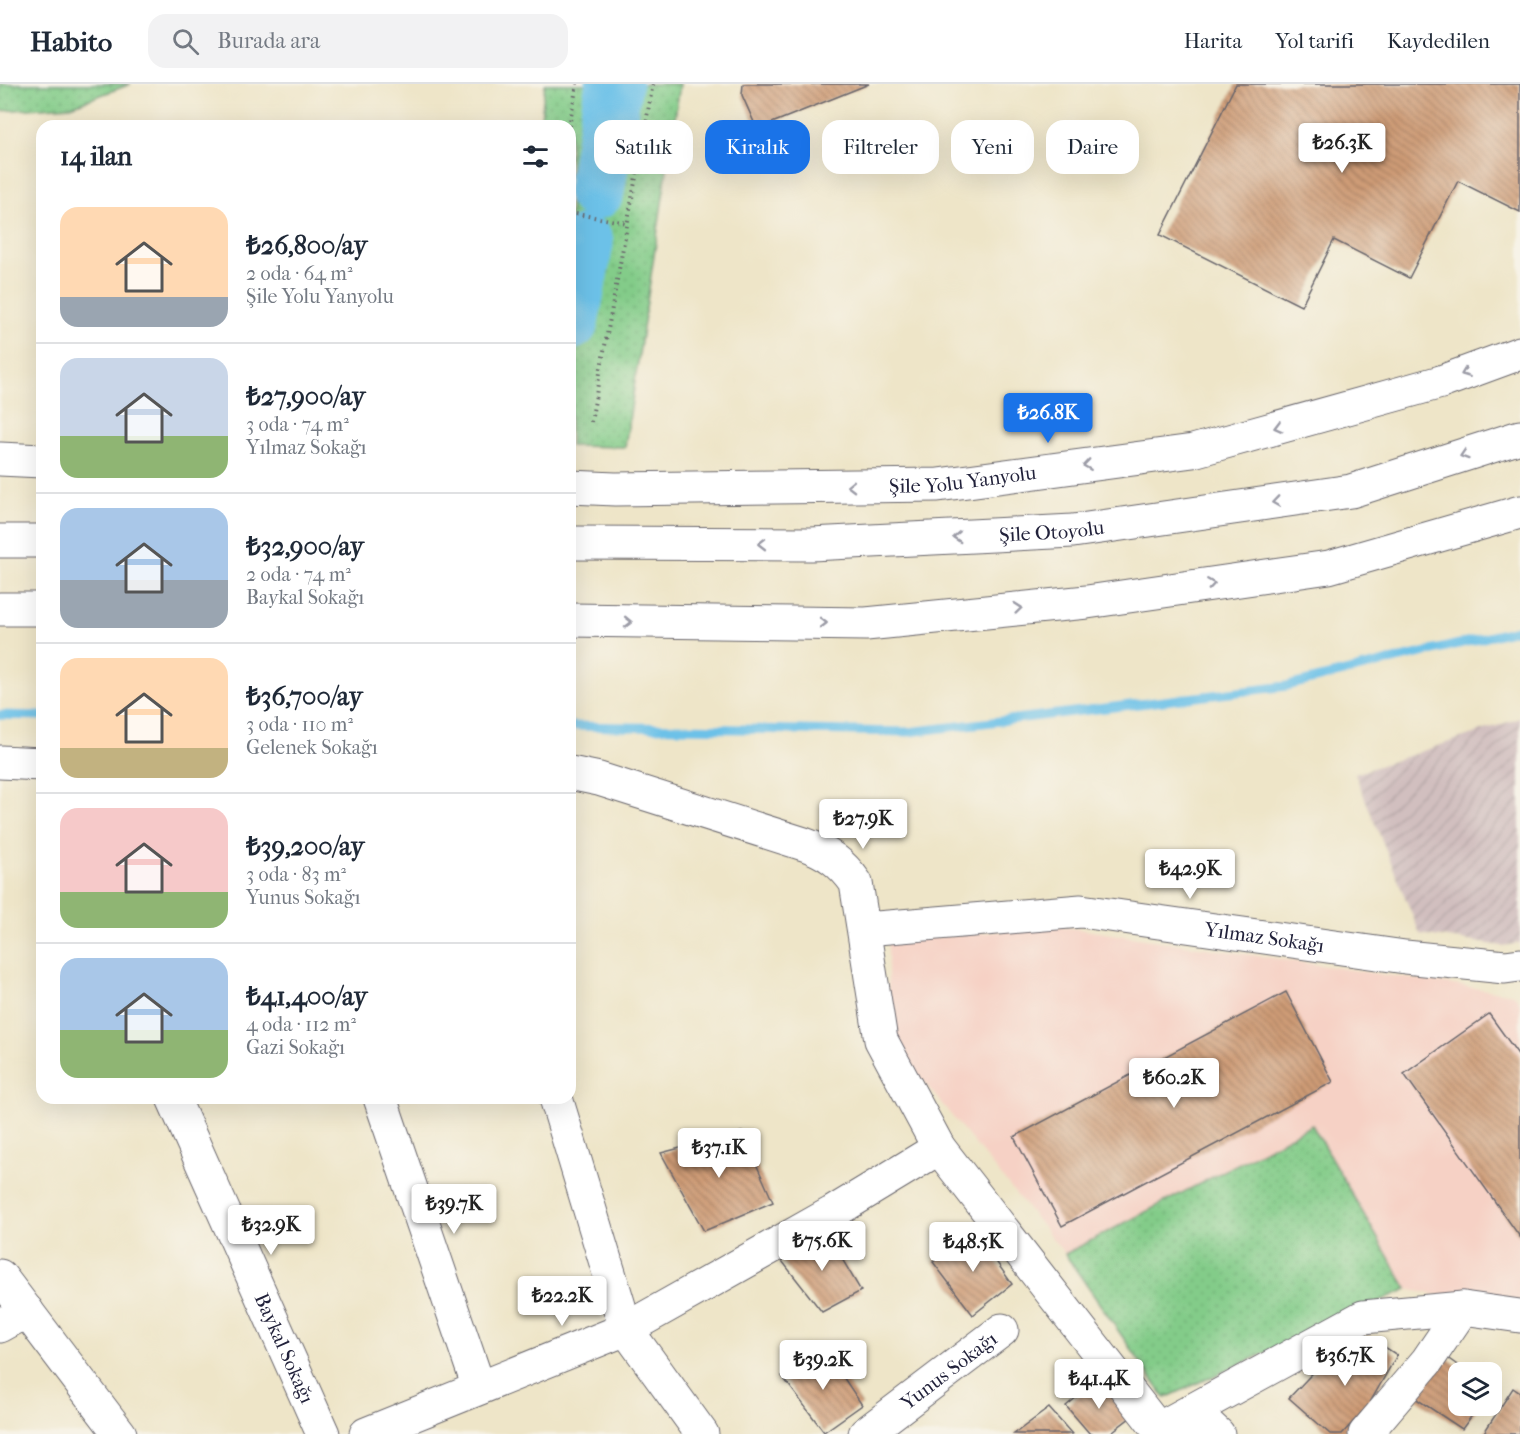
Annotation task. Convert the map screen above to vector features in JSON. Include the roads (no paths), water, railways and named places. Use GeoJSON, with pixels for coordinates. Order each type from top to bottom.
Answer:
{"type":"FeatureCollection","features":[{"type":"Feature","properties":{"kind":"main road","name":"Şile Yolu Yanyolu"},"geometry":{"type":"LineString","coordinates":[[576,487],[615,489],[939,485],[1192,451],[1441,382],[1520,352]]}},
{"type":"Feature","properties":{"kind":"main road","name":"Şile Otoyolu"},"geometry":{"type":"LineString","coordinates":[[576,543],[811,544],[1073,531],[1351,491],[1520,437]]}},
{"type":"Feature","properties":{"kind":"main road"},"geometry":{"type":"LineString","coordinates":[[0,459],[36,461]]}},
{"type":"Feature","properties":{"kind":"main road"},"geometry":{"type":"LineString","coordinates":[[576,620],[866,624],[1087,602],[1329,567],[1520,512]]}},
{"type":"Feature","properties":{"kind":"main road"},"geometry":{"type":"LineString","coordinates":[[0,541],[36,541]]}},
{"type":"Feature","properties":{"kind":"main road"},"geometry":{"type":"LineString","coordinates":[[0,609],[36,609]]}},
{"type":"Feature","properties":{"kind":"main road"},"geometry":{"type":"LineString","coordinates":[[0,762],[36,764]]}},
{"type":"Feature","properties":{"kind":"main road"},"geometry":{"type":"LineString","coordinates":[[576,774],[599,779],[821,850],[836,860],[856,883],[881,1040],[939,1148],[1155,1432]]}},
{"type":"Feature","properties":{"kind":"main road","name":"Yılmaz Sokağı"},"geometry":{"type":"LineString","coordinates":[[865,929],[1081,911],[1405,957],[1505,967],[1520,965]]}},
{"type":"Feature","properties":{"kind":"main road","name":"Baykal Sokağı"},"geometry":{"type":"LineString","coordinates":[[176,1104],[323,1434]]}},
{"type":"Feature","properties":{"kind":"main road"},"geometry":{"type":"LineString","coordinates":[[382,1104],[480,1388]]}},
{"type":"Feature","properties":{"kind":"main road"},"geometry":{"type":"LineString","coordinates":[[558,1104],[626,1329],[702,1434]]}},
{"type":"Feature","properties":{"kind":"main road"},"geometry":{"type":"LineString","coordinates":[[375,1432],[626,1329],[832,1213],[939,1148]]}},
{"type":"Feature","properties":{"kind":"main road"},"geometry":{"type":"LineString","coordinates":[[0,1276],[14,1319],[120,1434]]}},
{"type":"Feature","properties":{"kind":"main road"},"geometry":{"type":"LineString","coordinates":[[1155,1432],[1363,1317],[1463,1308],[1520,1316]]}},
{"type":"Feature","properties":{"kind":"main road"},"geometry":{"type":"LineString","coordinates":[[1365,1434],[1427,1361],[1463,1308]]}},
{"type":"Feature","properties":{"kind":"main road","name":"Yunus Sokağı"},"geometry":{"type":"LineString","coordinates":[[865,1434],[1002,1330]]}},
{"type":"Feature","properties":{"kind":"main road"},"geometry":{"type":"LineString","coordinates":[[1155,1432],[1211,1428]]}},
{"type":"Feature","properties":{"kind":"waterway"},"geometry":{"type":"LineString","coordinates":[[596,191],[614,84]]}},
{"type":"Feature","properties":{"kind":"waterway"},"geometry":{"type":"LineString","coordinates":[[576,290],[585,243]]}},
{"type":"Feature","properties":{"kind":"waterway"},"geometry":{"type":"LineString","coordinates":[[576,726],[909,732],[1287,686],[1520,629]]}},
{"type":"Feature","properties":{"kind":"waterway"},"geometry":{"type":"LineString","coordinates":[[0,715],[36,716]]}}]}
